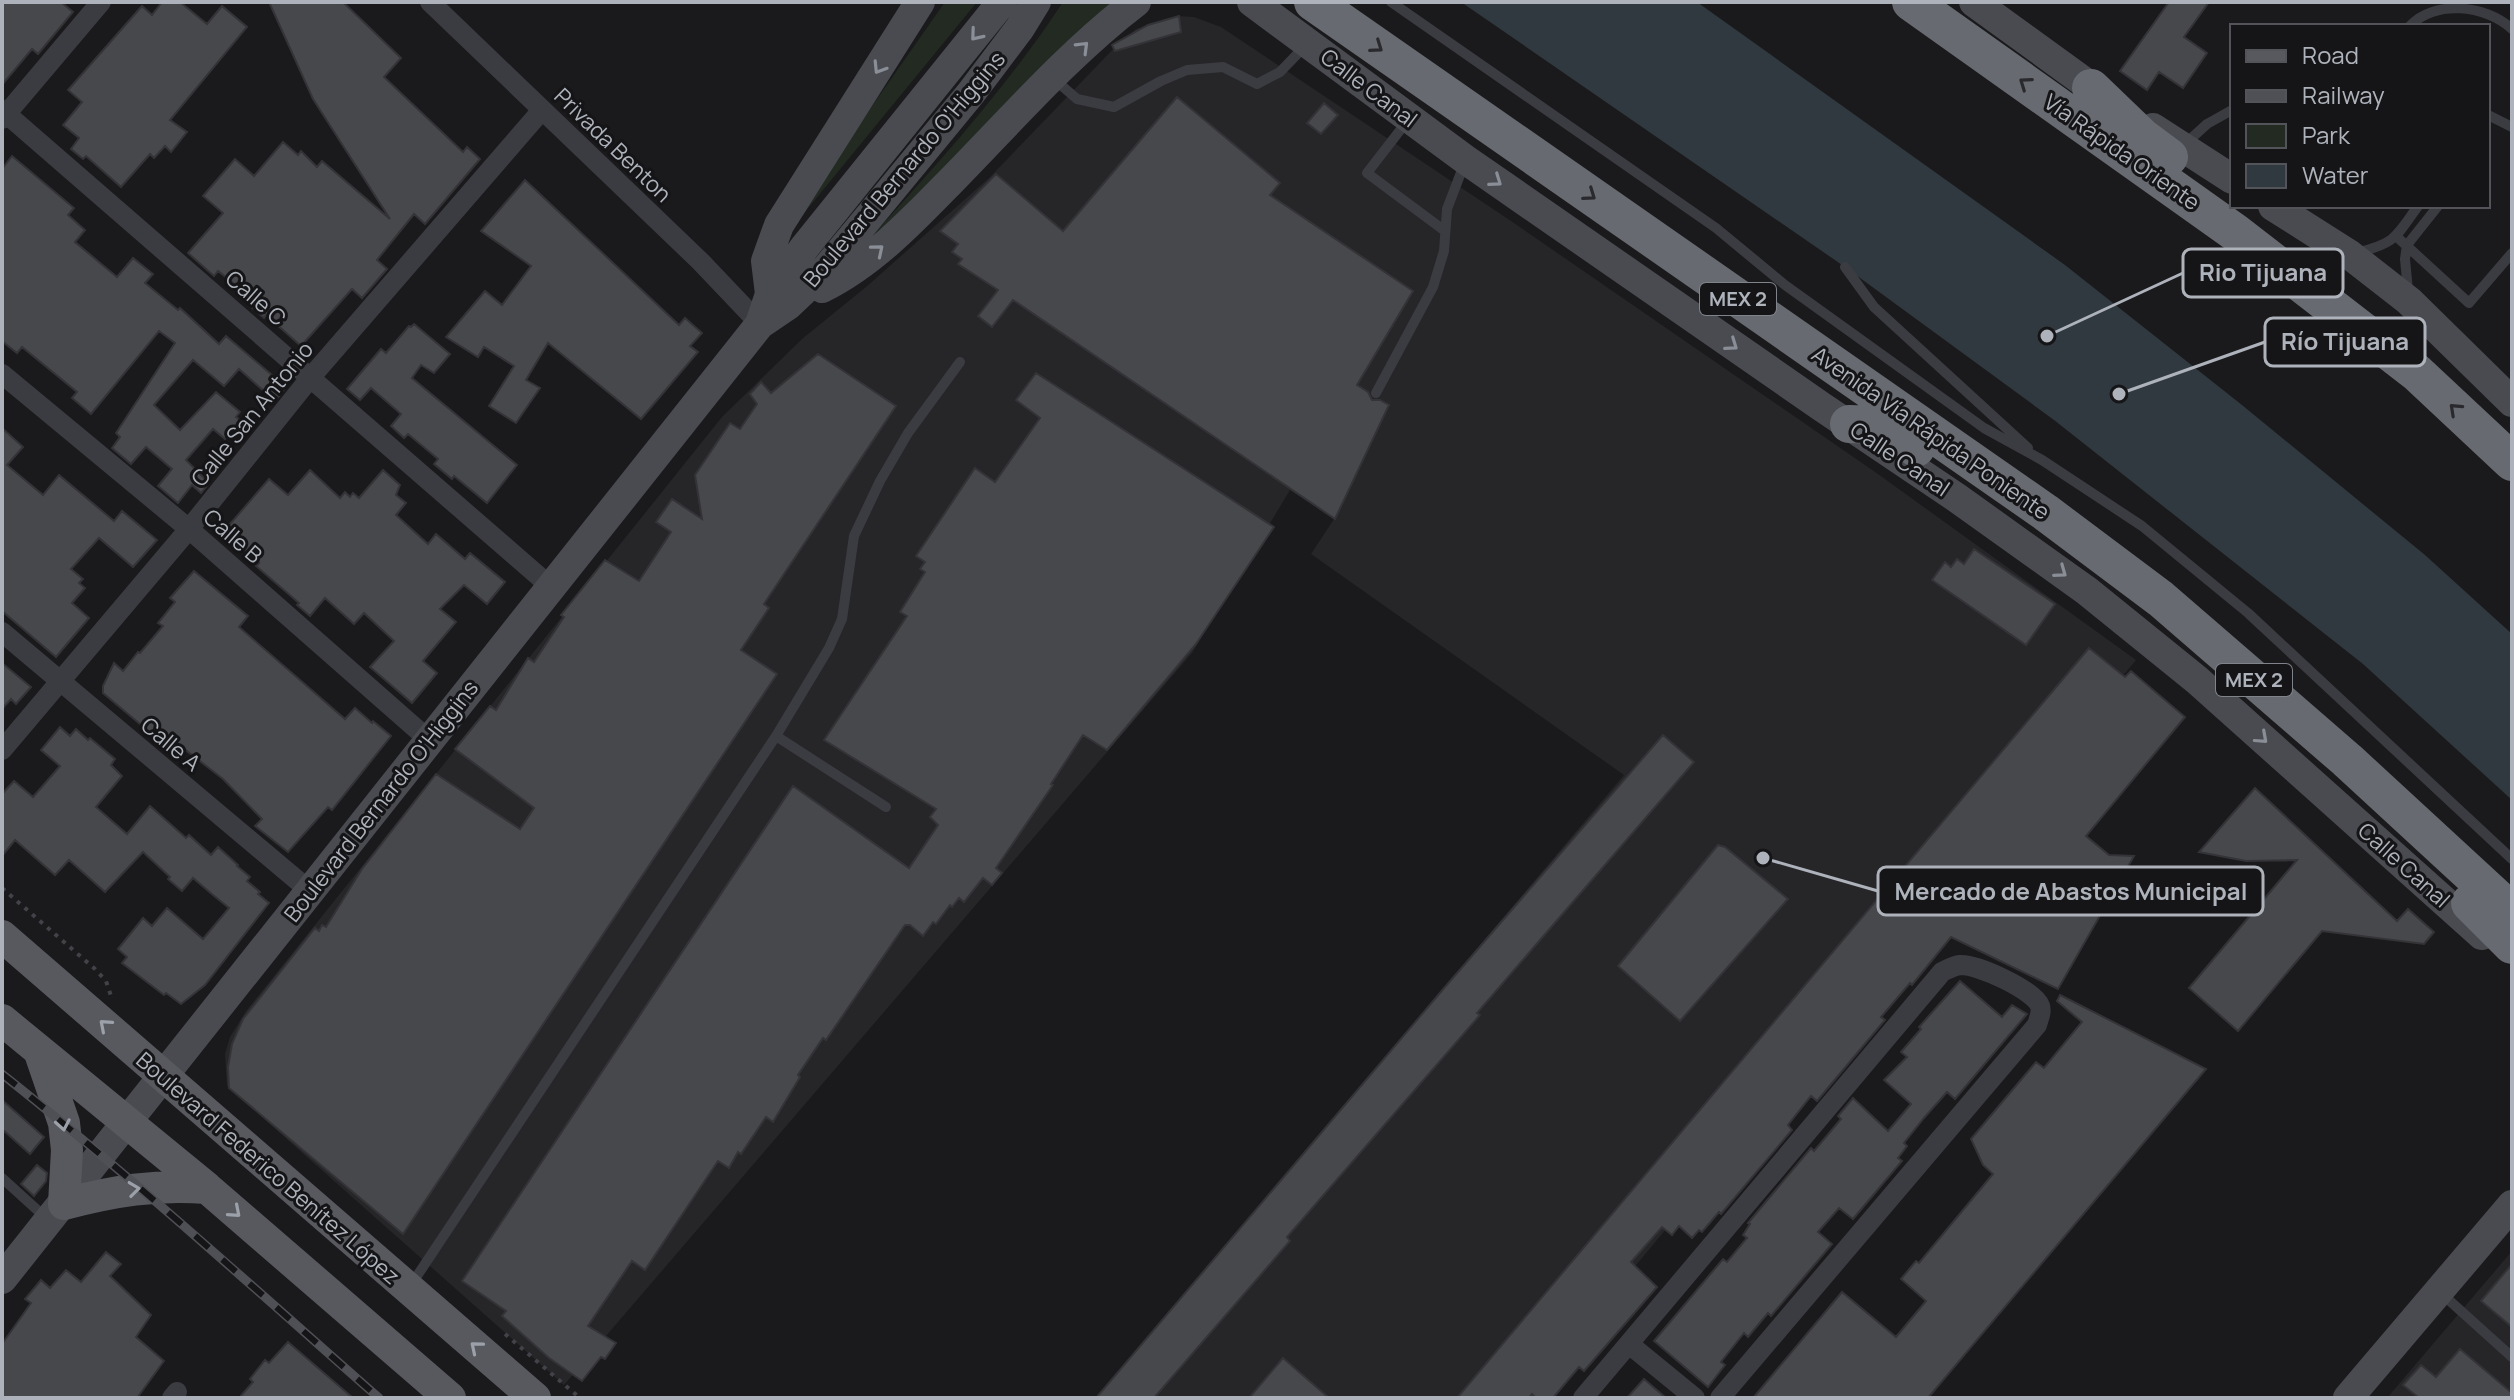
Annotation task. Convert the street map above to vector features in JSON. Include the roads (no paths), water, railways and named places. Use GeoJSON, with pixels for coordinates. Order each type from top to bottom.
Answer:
{"type":"FeatureCollection","features":[{"type":"Feature","properties":{"kind":"highway","name":"Avenida Vía Rápida Poniente"},"geometry":{"type":"LineString","coordinates":[[1313,2],[2045,512],[2161,599],[2347,760],[2512,912]]}},
{"type":"Feature","properties":{"kind":"highway","name":"Vía Rápida Oriente"},"geometry":{"type":"LineString","coordinates":[[1911,2],[2236,233],[2417,373],[2512,462]]}},
{"type":"Feature","properties":{"kind":"highway"},"geometry":{"type":"LineString","coordinates":[[2091,88],[2142,137],[2230,203]]}},
{"type":"Feature","properties":{"kind":"highway"},"geometry":{"type":"LineString","coordinates":[[2237,208],[2356,299],[2394,335],[2417,373]]}},
{"type":"Feature","properties":{"kind":"highway"},"geometry":{"type":"LineString","coordinates":[[1849,424],[1881,425],[2126,589],[2161,599]]}},
{"type":"Feature","properties":{"kind":"highway"},"geometry":{"type":"LineString","coordinates":[[2347,760],[2369,803],[2512,945]]}},
{"type":"Feature","properties":{"kind":"main road"},"geometry":{"type":"LineString","coordinates":[[920,2],[779,225],[766,261],[779,299],[832,283],[877,251],[924,209],[1102,28],[1136,2]]}},
{"type":"Feature","properties":{"kind":"main road","name":"Boulevard Bernardo O'Higgins"},"geometry":{"type":"LineString","coordinates":[[2,1279],[760,324],[779,299],[804,248],[1002,2]]}},
{"type":"Feature","properties":{"kind":"main road","name":"Boulevard Bernardo O'Higgins"},"geometry":{"type":"LineString","coordinates":[[779,299],[836,258],[971,93],[1036,2]]}},
{"type":"Feature","properties":{"kind":"main road","name":"Calle Canal"},"geometry":{"type":"LineString","coordinates":[[1252,2],[1466,160],[2087,591],[2149,640],[2512,961]]}},
{"type":"Feature","properties":{"kind":"main road"},"geometry":{"type":"LineString","coordinates":[[1974,2],[2091,88],[2230,178]]}},
{"type":"Feature","properties":{"kind":"main road"},"geometry":{"type":"LineString","coordinates":[[2284,209],[2409,301],[2512,402]]}},
{"type":"Feature","properties":{"kind":"main road","name":"Boulevard Federico Benítez López"},"geometry":{"type":"LineString","coordinates":[[2,936],[535,1398]]}},
{"type":"Feature","properties":{"kind":"main road"},"geometry":{"type":"LineString","coordinates":[[2,1020],[207,1188],[450,1398]]}},
{"type":"Feature","properties":{"kind":"main road"},"geometry":{"type":"LineString","coordinates":[[40,1051],[64,1123],[67,1150],[57,1212]]}},
{"type":"Feature","properties":{"kind":"main road"},"geometry":{"type":"LineString","coordinates":[[57,1212],[97,1195],[169,1185],[207,1188]]}},
{"type":"Feature","properties":{"kind":"main road"},"geometry":{"type":"LineString","coordinates":[[2348,1398],[2512,1205]]}},
{"type":"Feature","properties":{"kind":"street"},"geometry":{"type":"LineString","coordinates":[[3,114],[101,2]]}},
{"type":"Feature","properties":{"kind":"street","name":"Privada Benton"},"geometry":{"type":"LineString","coordinates":[[430,2],[701,262],[760,324]]}},
{"type":"Feature","properties":{"kind":"street","name":"Calle San Antonio"},"geometry":{"type":"LineString","coordinates":[[2,750],[189,529],[311,377],[542,110]]}},
{"type":"Feature","properties":{"kind":"street","name":"Calle C"},"geometry":{"type":"LineString","coordinates":[[3,114],[550,586]]}},
{"type":"Feature","properties":{"kind":"street","name":"Calle B"},"geometry":{"type":"LineString","coordinates":[[2,374],[189,529],[429,740]]}},
{"type":"Feature","properties":{"kind":"street","name":"Calle A"},"geometry":{"type":"LineString","coordinates":[[2,632],[310,891]]}},
{"type":"Feature","properties":{"kind":"street"},"geometry":{"type":"LineString","coordinates":[[1583,1398],[1942,972],[1962,965],[1977,966],[2028,993],[2041,1009],[2037,1025],[1720,1398]]}},
{"type":"Feature","properties":{"kind":"street"},"geometry":{"type":"LineString","coordinates":[[1629,1344],[1695,1398]]}},
{"type":"Feature","properties":{"kind":"lane"},"geometry":{"type":"LineString","coordinates":[[1391,2],[1716,228],[1785,285],[1984,428],[2042,460],[2142,526],[2248,613],[2512,859]]}},
{"type":"Feature","properties":{"kind":"lane"},"geometry":{"type":"LineString","coordinates":[[2412,24],[2427,9],[2448,3],[2477,7],[2501,19],[2512,29]]}},
{"type":"Feature","properties":{"kind":"lane"},"geometry":{"type":"LineString","coordinates":[[1053,78],[1077,99],[1114,107],[1187,70],[1223,67],[1257,84],[1280,72],[1308,43]]}},
{"type":"Feature","properties":{"kind":"lane"},"geometry":{"type":"LineString","coordinates":[[2182,147],[2207,124],[2230,111]]}},
{"type":"Feature","properties":{"kind":"lane"},"geometry":{"type":"LineString","coordinates":[[2490,116],[2512,127]]}},
{"type":"Feature","properties":{"kind":"lane"},"geometry":{"type":"LineString","coordinates":[[1410,119],[1367,173],[1445,231]]}},
{"type":"Feature","properties":{"kind":"lane"},"geometry":{"type":"LineString","coordinates":[[1376,393],[1441,267],[1447,209],[1466,160]]}},
{"type":"Feature","properties":{"kind":"lane"},"geometry":{"type":"LineString","coordinates":[[2350,255],[2382,247],[2397,237],[2417,208]]}},
{"type":"Feature","properties":{"kind":"lane"},"geometry":{"type":"LineString","coordinates":[[2409,301],[2405,259],[2407,245],[2436,208]]}},
{"type":"Feature","properties":{"kind":"lane"},"geometry":{"type":"LineString","coordinates":[[2397,237],[2469,303],[2512,253]]}},
{"type":"Feature","properties":{"kind":"lane"},"geometry":{"type":"LineString","coordinates":[[1845,267],[1874,307],[2042,460]]}},
{"type":"Feature","properties":{"kind":"lane"},"geometry":{"type":"LineString","coordinates":[[407,1289],[776,736],[829,648],[842,619],[854,536],[880,481],[908,433],[960,362]]}},
{"type":"Feature","properties":{"kind":"lane"},"geometry":{"type":"LineString","coordinates":[[776,736],[886,807]]}},
{"type":"Feature","properties":{"kind":"lane"},"geometry":{"type":"LineString","coordinates":[[2,1178],[57,1212]]}},
{"type":"Feature","properties":{"kind":"lane"},"geometry":{"type":"LineString","coordinates":[[2439,1292],[2512,1357]]}},
{"type":"Feature","properties":{"kind":"water"},"geometry":{"type":"Polygon","coordinates":[[[1461,2],[1697,2],[2065,265],[2425,555],[2512,634],[2512,800],[2363,664],[2054,420],[1845,267],[1461,2]]]}},
{"type":"Feature","properties":{"kind":"railway"},"geometry":{"type":"LineString","coordinates":[[2,1074],[146,1193],[379,1398]]}},
{"type":"Feature","properties":{"kind":"place","name":"Rio Tijuana"},"geometry":{"type":"Point","coordinates":[2047,336]}},
{"type":"Feature","properties":{"kind":"place","name":"Río Tijuana"},"geometry":{"type":"Point","coordinates":[2119,394]}},
{"type":"Feature","properties":{"kind":"place","name":"Mercado de Abastos Municipal"},"geometry":{"type":"Point","coordinates":[1763,858]}}]}
